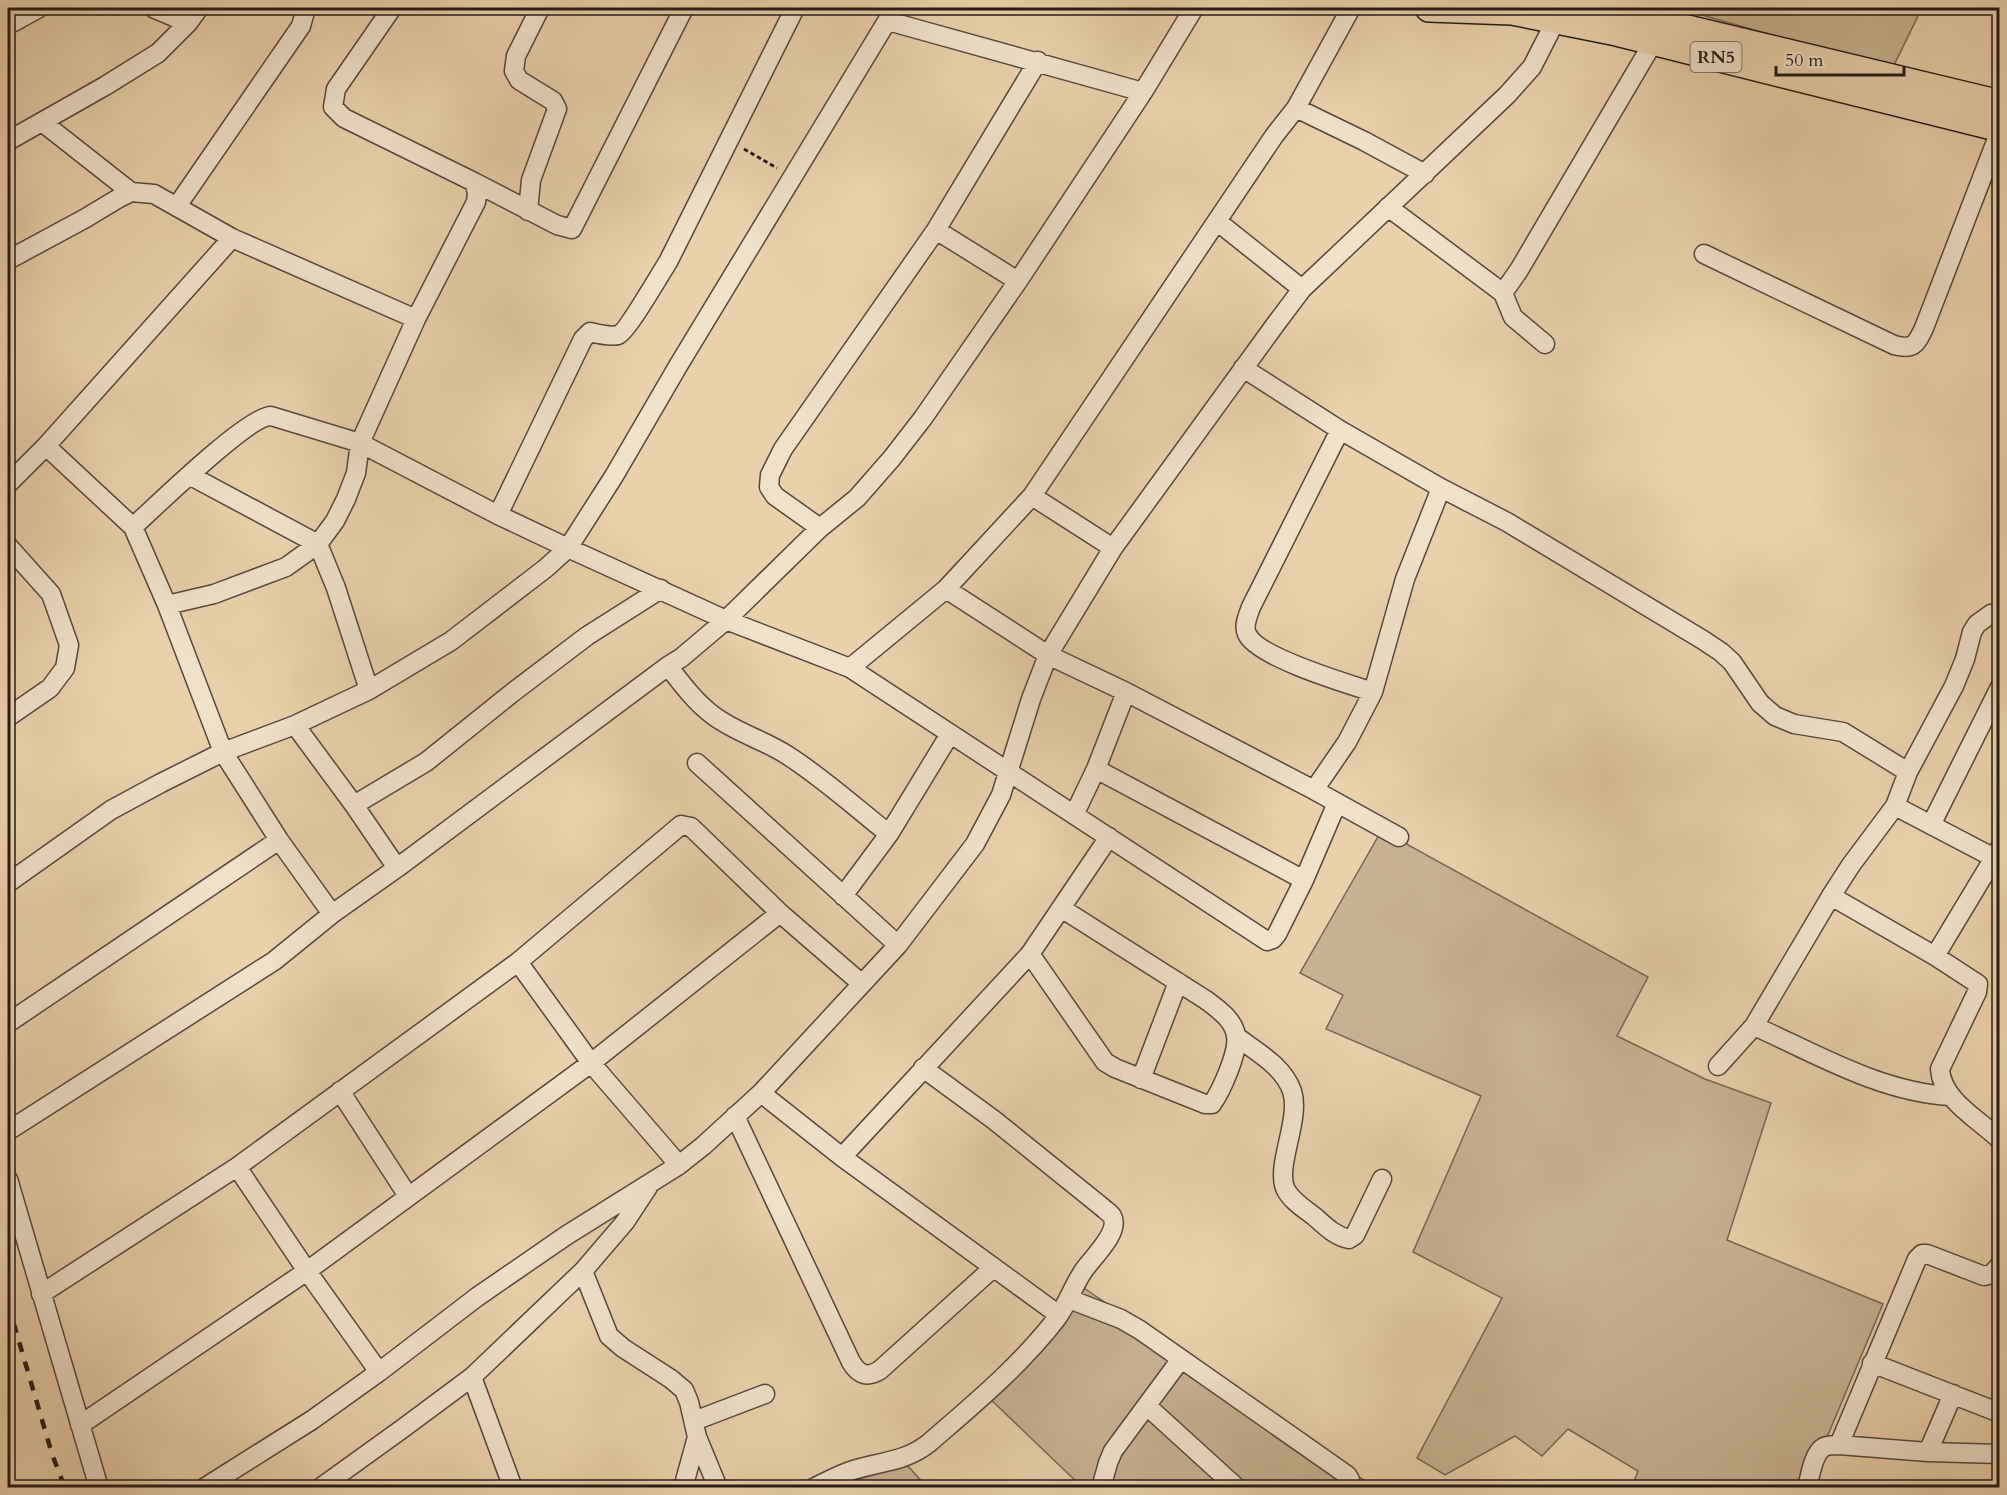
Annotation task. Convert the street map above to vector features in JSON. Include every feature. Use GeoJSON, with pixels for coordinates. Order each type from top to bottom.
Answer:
{"type":"FeatureCollection","features":[{"type":"Feature","properties":{"kind":"main road","name":"RN5"},"geometry":{"type":"LineString","coordinates":[[1429,8],[1512,11],[1556,20],[1654,41],[2000,129]]}},
{"type":"Feature","properties":{"kind":"main road","name":"RN5"},"geometry":{"type":"LineString","coordinates":[[1600,8],[2000,104]]}},
{"type":"Feature","properties":{"kind":"street"},"geometry":{"type":"LineString","coordinates":[[8,25],[39,8]]}},
{"type":"Feature","properties":{"kind":"street"},"geometry":{"type":"LineString","coordinates":[[153,8],[188,23]]}},
{"type":"Feature","properties":{"kind":"street"},"geometry":{"type":"LineString","coordinates":[[8,141],[158,53],[188,23],[199,8]]}},
{"type":"Feature","properties":{"kind":"street"},"geometry":{"type":"LineString","coordinates":[[177,206],[301,26],[306,8]]}},
{"type":"Feature","properties":{"kind":"street"},"geometry":{"type":"LineString","coordinates":[[392,8],[336,89],[333,107],[344,118],[528,211],[557,225],[572,229],[684,8]]}},
{"type":"Feature","properties":{"kind":"street"},"geometry":{"type":"LineString","coordinates":[[528,211],[531,180],[556,110],[553,101],[519,80],[514,71],[516,56],[540,8]]}},
{"type":"Feature","properties":{"kind":"street"},"geometry":{"type":"LineString","coordinates":[[498,515],[583,339],[590,332],[613,336],[621,334],[668,262],[795,8]]}},
{"type":"Feature","properties":{"kind":"street"},"geometry":{"type":"LineString","coordinates":[[8,1131],[274,961],[332,914],[681,658],[726,620],[820,528],[857,498],[923,418],[1018,281],[1143,92],[1194,8]]}},
{"type":"Feature","properties":{"kind":"street"},"geometry":{"type":"LineString","coordinates":[[850,668],[945,589],[1032,496],[1274,136],[1296,108],[1351,8]]}},
{"type":"Feature","properties":{"kind":"street"},"geometry":{"type":"LineString","coordinates":[[8,883],[111,810],[223,752],[295,725],[369,690],[451,641],[546,568],[568,548],[614,476],[891,12],[1038,62],[1143,92]]}},
{"type":"Feature","properties":{"kind":"street"},"geometry":{"type":"LineString","coordinates":[[204,1488],[312,1420],[567,1234],[679,1165],[761,1093],[898,945],[975,844],[991,817],[1048,655],[1113,548],[1302,289],[1479,123],[1526,74],[1537,58],[1556,20]]}},
{"type":"Feature","properties":{"kind":"street"},"geometry":{"type":"LineString","coordinates":[[1503,293],[1519,270],[1654,41]]}},
{"type":"Feature","properties":{"kind":"street"},"geometry":{"type":"LineString","coordinates":[[820,528],[775,496],[769,487],[770,475],[783,449],[936,230],[1038,62]]}},
{"type":"Feature","properties":{"kind":"street"},"geometry":{"type":"LineString","coordinates":[[1296,108],[1425,174]]}},
{"type":"Feature","properties":{"kind":"street"},"geometry":{"type":"LineString","coordinates":[[42,122],[131,192],[154,194],[232,238],[416,319]]}},
{"type":"Feature","properties":{"kind":"street"},"geometry":{"type":"LineString","coordinates":[[1704,254],[1894,345],[1905,348],[1912,346],[1924,328],[2000,129]]}},
{"type":"Feature","properties":{"kind":"street"},"geometry":{"type":"LineString","coordinates":[[167,605],[214,594],[286,567],[318,544],[335,522],[356,472],[360,443],[416,319],[476,202],[477,193],[474,182]]}},
{"type":"Feature","properties":{"kind":"street"},"geometry":{"type":"LineString","coordinates":[[8,260],[131,192]]}},
{"type":"Feature","properties":{"kind":"street"},"geometry":{"type":"LineString","coordinates":[[1388,207],[1503,293],[1513,317],[1545,344]]}},
{"type":"Feature","properties":{"kind":"street"},"geometry":{"type":"LineString","coordinates":[[1218,222],[1302,289]]}},
{"type":"Feature","properties":{"kind":"street"},"geometry":{"type":"LineString","coordinates":[[936,230],[1018,281]]}},
{"type":"Feature","properties":{"kind":"street"},"geometry":{"type":"LineString","coordinates":[[8,484],[46,446],[232,238]]}},
{"type":"Feature","properties":{"kind":"street"},"geometry":{"type":"LineString","coordinates":[[1244,368],[1340,430],[1441,488],[1508,522],[1721,652],[1732,662],[1760,703],[1775,716],[1794,724],[1843,732],[1908,772]]}},
{"type":"Feature","properties":{"kind":"street"},"geometry":{"type":"LineString","coordinates":[[133,527],[189,475],[246,427],[264,416],[271,416],[360,443],[498,515],[568,548],[726,620],[850,668],[1267,941],[1274,939],[1277,934],[1304,879],[1337,802]]}},
{"type":"Feature","properties":{"kind":"street"},"geometry":{"type":"LineString","coordinates":[[1340,430],[1251,607],[1246,622],[1247,634],[1256,644],[1295,665],[1373,692]]}},
{"type":"Feature","properties":{"kind":"street"},"geometry":{"type":"LineString","coordinates":[[46,446],[133,527],[167,605],[223,752],[279,840],[332,914]]}},
{"type":"Feature","properties":{"kind":"street"},"geometry":{"type":"LineString","coordinates":[[189,475],[318,544],[336,588],[369,690]]}},
{"type":"Feature","properties":{"kind":"street"},"geometry":{"type":"LineString","coordinates":[[1314,790],[1347,742],[1373,692],[1405,579],[1441,488]]}},
{"type":"Feature","properties":{"kind":"street"},"geometry":{"type":"LineString","coordinates":[[1032,496],[1113,548]]}},
{"type":"Feature","properties":{"kind":"street"},"geometry":{"type":"LineString","coordinates":[[8,546],[51,594],[69,645],[65,668],[50,688],[8,717]]}},
{"type":"Feature","properties":{"kind":"street"},"geometry":{"type":"LineString","coordinates":[[354,805],[426,762],[587,636],[661,589]]}},
{"type":"Feature","properties":{"kind":"street"},"geometry":{"type":"LineString","coordinates":[[945,589],[1048,655],[1126,692],[1337,802],[1399,837]]}},
{"type":"Feature","properties":{"kind":"street"},"geometry":{"type":"LineString","coordinates":[[1718,1066],[1754,1026],[1831,896],[1895,806],[1908,772],[1954,686],[1965,659],[1972,632],[1983,618],[2000,613]]}},
{"type":"Feature","properties":{"kind":"street"},"geometry":{"type":"LineString","coordinates":[[668,666],[696,700],[715,717],[790,756],[889,834]]}},
{"type":"Feature","properties":{"kind":"street"},"geometry":{"type":"LineString","coordinates":[[1931,825],[2000,687]]}},
{"type":"Feature","properties":{"kind":"street"},"geometry":{"type":"LineString","coordinates":[[1074,815],[1096,769],[1126,692]]}},
{"type":"Feature","properties":{"kind":"street"},"geometry":{"type":"LineString","coordinates":[[295,725],[397,868]]}},
{"type":"Feature","properties":{"kind":"street"},"geometry":{"type":"LineString","coordinates":[[843,896],[889,834],[950,734]]}},
{"type":"Feature","properties":{"kind":"street"},"geometry":{"type":"LineString","coordinates":[[697,763],[898,945]]}},
{"type":"Feature","properties":{"kind":"street"},"geometry":{"type":"LineString","coordinates":[[1096,769],[1304,879]]}},
{"type":"Feature","properties":{"kind":"street"},"geometry":{"type":"LineString","coordinates":[[1895,806],[1998,855],[1935,956]]}},
{"type":"Feature","properties":{"kind":"street"},"geometry":{"type":"LineString","coordinates":[[41,1294],[237,1167],[518,962],[681,825],[691,826],[780,913],[862,984]]}},
{"type":"Feature","properties":{"kind":"street"},"geometry":{"type":"LineString","coordinates":[[842,1157],[1030,954],[1109,837]]}},
{"type":"Feature","properties":{"kind":"street"},"geometry":{"type":"LineString","coordinates":[[8,1023],[279,840]]}},
{"type":"Feature","properties":{"kind":"street"},"geometry":{"type":"LineString","coordinates":[[1831,896],[1935,956],[1978,984],[1977,992],[1941,1069],[1941,1081],[1950,1096],[1999,1138]]}},
{"type":"Feature","properties":{"kind":"street"},"geometry":{"type":"LineString","coordinates":[[1061,908],[1221,1011],[1237,1037],[1277,1068],[1287,1080],[1293,1094],[1294,1108],[1283,1176],[1285,1188],[1292,1197],[1333,1232],[1342,1238],[1349,1239],[1355,1234],[1382,1179]]}},
{"type":"Feature","properties":{"kind":"street"},"geometry":{"type":"LineString","coordinates":[[80,1425],[307,1271],[591,1064],[780,913]]}},
{"type":"Feature","properties":{"kind":"street"},"geometry":{"type":"LineString","coordinates":[[1030,954],[1105,1062],[1140,1079],[1205,1104],[1212,1104],[1231,1063],[1237,1037]]}},
{"type":"Feature","properties":{"kind":"street"},"geometry":{"type":"LineString","coordinates":[[518,962],[591,1064],[679,1165]]}},
{"type":"Feature","properties":{"kind":"street"},"geometry":{"type":"LineString","coordinates":[[1140,1079],[1178,982]]}},
{"type":"Feature","properties":{"kind":"street"},"geometry":{"type":"LineString","coordinates":[[1754,1026],[1874,1080],[1918,1093],[1950,1096]]}},
{"type":"Feature","properties":{"kind":"street"},"geometry":{"type":"LineString","coordinates":[[815,1487],[852,1470],[897,1461],[916,1454],[1008,1373],[1037,1343],[1059,1315],[1084,1270],[1111,1235],[1115,1226],[1112,1217],[1028,1147],[923,1068]]}},
{"type":"Feature","properties":{"kind":"street"},"geometry":{"type":"LineString","coordinates":[[340,1090],[408,1196]]}},
{"type":"Feature","properties":{"kind":"street"},"geometry":{"type":"LineString","coordinates":[[761,1093],[842,1157],[1059,1315]]}},
{"type":"Feature","properties":{"kind":"street"},"geometry":{"type":"LineString","coordinates":[[735,1116],[856,1371],[864,1375],[872,1375],[880,1370],[993,1268]]}},
{"type":"Feature","properties":{"kind":"street"},"geometry":{"type":"LineString","coordinates":[[237,1167],[379,1372]]}},
{"type":"Feature","properties":{"kind":"street"},"geometry":{"type":"LineString","coordinates":[[8,1179],[99,1488]]}},
{"type":"Feature","properties":{"kind":"street"},"geometry":{"type":"LineString","coordinates":[[320,1488],[471,1377],[583,1271],[625,1222],[650,1183]]}},
{"type":"Feature","properties":{"kind":"street"},"geometry":{"type":"LineString","coordinates":[[1839,1445],[1917,1259],[1922,1254],[1927,1254],[1984,1276],[1992,1274],[2000,1265]]}},
{"type":"Feature","properties":{"kind":"street"},"geometry":{"type":"LineString","coordinates":[[583,1271],[609,1336],[622,1348],[671,1379],[684,1390],[718,1488]]}},
{"type":"Feature","properties":{"kind":"street"},"geometry":{"type":"LineString","coordinates":[[1069,1299],[1121,1319],[1181,1359],[1347,1475],[1350,1480],[1347,1488]]}},
{"type":"Feature","properties":{"kind":"street"},"geometry":{"type":"LineString","coordinates":[[1108,1484],[1107,1463],[1113,1451],[1181,1359]]}},
{"type":"Feature","properties":{"kind":"street"},"geometry":{"type":"LineString","coordinates":[[1872,1363],[2000,1413]]}},
{"type":"Feature","properties":{"kind":"street"},"geometry":{"type":"LineString","coordinates":[[471,1377],[513,1488]]}},
{"type":"Feature","properties":{"kind":"street"},"geometry":{"type":"LineString","coordinates":[[696,1429],[765,1394]]}},
{"type":"Feature","properties":{"kind":"street"},"geometry":{"type":"LineString","coordinates":[[1928,1452],[1953,1394]]}},
{"type":"Feature","properties":{"kind":"street"},"geometry":{"type":"LineString","coordinates":[[1147,1406],[1237,1488]]}},
{"type":"Feature","properties":{"kind":"street"},"geometry":{"type":"LineString","coordinates":[[683,1488],[696,1429]]}},
{"type":"Feature","properties":{"kind":"street"},"geometry":{"type":"LineString","coordinates":[[1807,1488],[1820,1451],[1825,1446],[2000,1454]]}},
{"type":"Feature","properties":{"kind":"path"},"geometry":{"type":"LineString","coordinates":[[728,141],[792,176]]}},
{"type":"Feature","properties":{"kind":"shaded area"},"geometry":{"type":"Polygon","coordinates":[[[1677,8],[1922,8],[1892,69],[1677,8]]]}},
{"type":"Feature","properties":{"kind":"shaded area"},"geometry":{"type":"Polygon","coordinates":[[[1387,821],[1408,845],[1648,977],[1617,1036],[1705,1079],[1771,1103],[1727,1240],[1883,1304],[1806,1487],[1632,1487],[1638,1471],[1568,1429],[1542,1456],[1515,1436],[1445,1475],[1417,1458],[1502,1298],[1413,1252],[1481,1096],[1326,1029],[1343,995],[1300,973],[1387,821]]]}},
{"type":"Feature","properties":{"kind":"shaded area"},"geometry":{"type":"Polygon","coordinates":[[[1084,1288],[1374,1487],[1082,1487],[984,1393],[1084,1288]]]}},
{"type":"Feature","properties":{"kind":"shaded area"},"geometry":{"type":"Polygon","coordinates":[[[907,1465],[927,1487],[828,1488],[907,1465]]]}},
{"type":"Feature","properties":{"kind":"railway"},"geometry":{"type":"LineString","coordinates":[[8,1304],[52,1454],[65,1488]]}}]}
